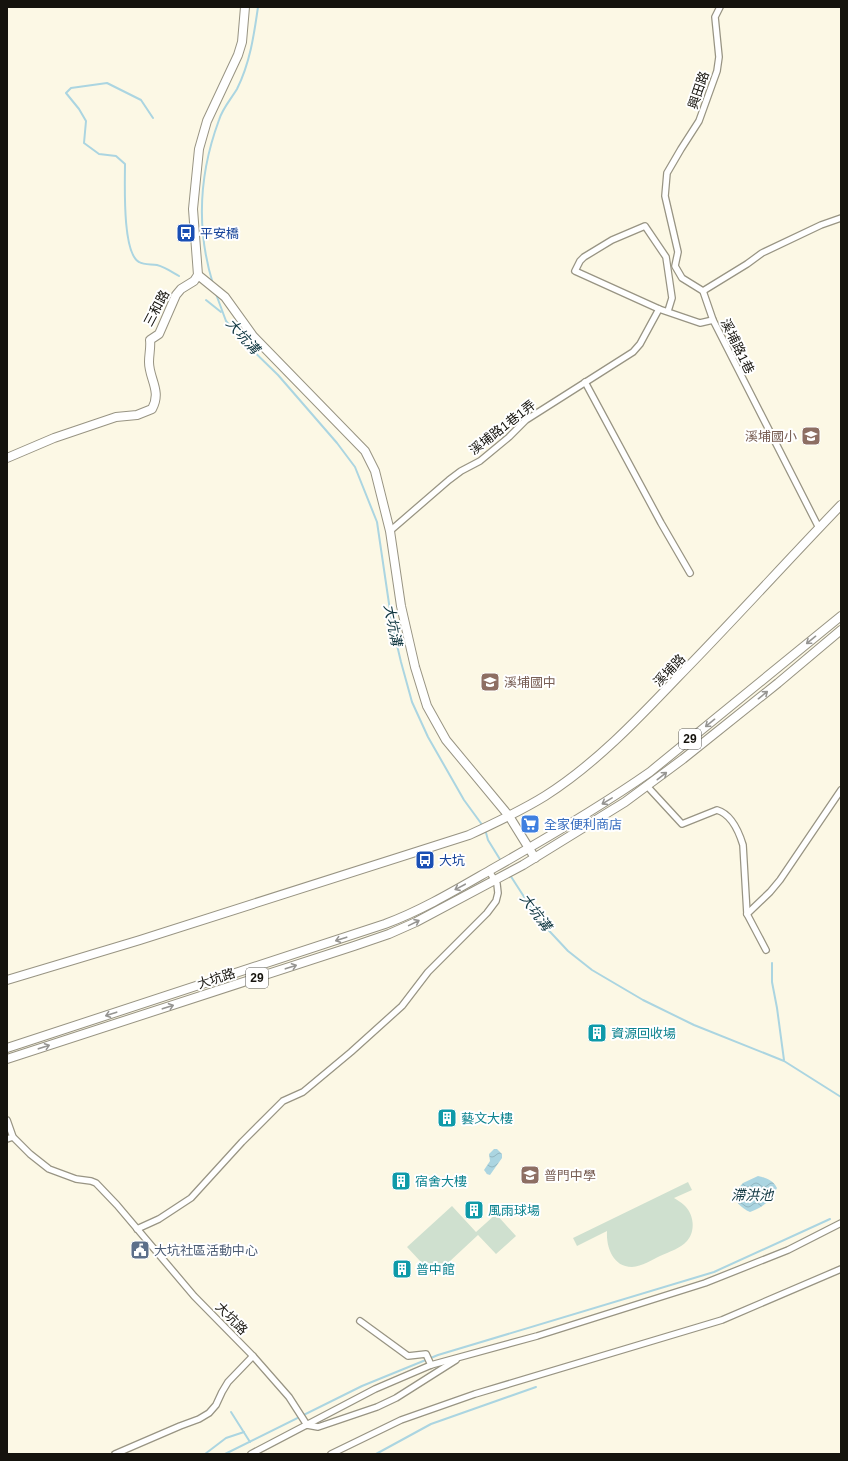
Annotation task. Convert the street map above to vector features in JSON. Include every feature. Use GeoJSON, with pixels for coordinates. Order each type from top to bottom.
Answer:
{"type":"FeatureCollection","features":[{"type":"Feature","properties":{"kind":"main road"},"geometry":{"type":"LineString","coordinates":[[245,7],[242,42],[238,55],[207,121],[199,149],[193,209],[198,275],[225,297],[253,336],[365,451],[375,471],[390,531],[401,606],[415,667],[427,706],[446,740],[509,816],[535,858]]}},
{"type":"Feature","properties":{"kind":"main road","name":"三和路"},"geometry":{"type":"LineString","coordinates":[[7,458],[54,438],[116,418],[137,415],[152,409],[155,403],[156,395],[154,380],[149,364],[151,346],[150,340],[159,334],[176,295],[181,289],[194,281],[198,275]]}},
{"type":"Feature","properties":{"kind":"main road","name":"溪埔路"},"geometry":{"type":"LineString","coordinates":[[7,980],[148,938],[469,835],[546,796],[614,741],[651,705],[841,504]]}},
{"type":"Feature","properties":{"kind":"main road","name":"29"},"geometry":{"type":"LineString","coordinates":[[491,870],[621,792],[650,772],[841,616]]}},
{"type":"Feature","properties":{"kind":"main road","name":"29"},"geometry":{"type":"LineString","coordinates":[[497,879],[535,858],[625,802],[772,688],[841,630]]}},
{"type":"Feature","properties":{"kind":"main road","name":"大坑路"},"geometry":{"type":"LineString","coordinates":[[7,1048],[385,924],[412,913],[491,870]]}},
{"type":"Feature","properties":{"kind":"main road","name":"大坑路"},"geometry":{"type":"LineString","coordinates":[[7,1059],[389,934],[416,922],[497,879]]}},
{"type":"Feature","properties":{"kind":"street","name":"興田路"},"geometry":{"type":"LineString","coordinates":[[704,291],[682,278],[676,266],[678,252],[666,196],[667,173],[699,121],[717,71],[719,57],[715,17],[720,7]]}},
{"type":"Feature","properties":{"kind":"street"},"geometry":{"type":"LineString","coordinates":[[704,291],[762,253],[821,225],[841,218]]}},
{"type":"Feature","properties":{"kind":"street"},"geometry":{"type":"LineString","coordinates":[[668,311],[672,298],[666,257],[645,226],[612,240],[580,261],[575,272],[659,309],[700,323],[713,320]]}},
{"type":"Feature","properties":{"kind":"street","name":"溪埔路1巷"},"geometry":{"type":"LineString","coordinates":[[704,291],[713,320],[819,528]]}},
{"type":"Feature","properties":{"kind":"street","name":"溪埔路1巷1弄"},"geometry":{"type":"LineString","coordinates":[[390,531],[449,480],[480,460],[526,420],[633,352],[640,344],[659,309]]}},
{"type":"Feature","properties":{"kind":"street"},"geometry":{"type":"LineString","coordinates":[[585,382],[661,523],[690,573]]}},
{"type":"Feature","properties":{"kind":"street"},"geometry":{"type":"LineString","coordinates":[[647,786],[682,824],[717,810],[723,812],[730,818],[743,845],[747,914],[766,950]]}},
{"type":"Feature","properties":{"kind":"street"},"geometry":{"type":"LineString","coordinates":[[747,914],[780,880],[841,790]]}},
{"type":"Feature","properties":{"kind":"street"},"geometry":{"type":"LineString","coordinates":[[137,1229],[159,1219],[191,1198],[242,1142],[283,1101],[303,1092],[351,1052],[402,1006],[428,972],[487,913],[496,901],[498,893],[497,879],[491,870]]}},
{"type":"Feature","properties":{"kind":"street","name":"大坑路"},"geometry":{"type":"LineString","coordinates":[[7,1120],[13,1137],[30,1154],[49,1169],[76,1179],[96,1183],[118,1205],[194,1296],[253,1356],[289,1397],[306,1425]]}},
{"type":"Feature","properties":{"kind":"street"},"geometry":{"type":"LineString","coordinates":[[7,1139],[13,1137]]}},
{"type":"Feature","properties":{"kind":"street"},"geometry":{"type":"LineString","coordinates":[[251,1454],[375,1389],[431,1365],[574,1325],[705,1284],[788,1250],[840,1226]]}},
{"type":"Feature","properties":{"kind":"street"},"geometry":{"type":"LineString","coordinates":[[331,1454],[402,1420],[474,1394],[722,1320],[841,1269]]}},
{"type":"Feature","properties":{"kind":"street"},"geometry":{"type":"LineString","coordinates":[[360,1321],[408,1356],[426,1354],[431,1365]]}},
{"type":"Feature","properties":{"kind":"street"},"geometry":{"type":"LineString","coordinates":[[115,1454],[210,1413],[228,1382],[253,1356]]}},
{"type":"Feature","properties":{"kind":"street"},"geometry":{"type":"LineString","coordinates":[[306,1425],[318,1427],[377,1407],[396,1398],[461,1357]]}},
{"type":"Feature","properties":{"kind":"green space"},"geometry":{"type":"Polygon","coordinates":[[[688,1182],[692,1190],[674,1198],[682,1203],[690,1213],[693,1228],[687,1241],[678,1248],[643,1264],[632,1267],[620,1264],[615,1260],[609,1249],[607,1231],[577,1246],[573,1238],[688,1182]]]}},
{"type":"Feature","properties":{"kind":"green space"},"geometry":{"type":"Polygon","coordinates":[[[452,1206],[476,1232],[496,1214],[516,1236],[496,1254],[478,1235],[434,1276],[407,1247],[452,1206]]]}},
{"type":"Feature","properties":{"kind":"water"},"geometry":{"type":"Polygon","coordinates":[[[494,1149],[497,1149],[502,1154],[502,1158],[490,1175],[484,1170],[490,1161],[489,1154],[494,1149]]]}},
{"type":"Feature","properties":{"kind":"water","name":"滯洪池"},"geometry":{"type":"Polygon","coordinates":[[[758,1176],[771,1181],[777,1188],[772,1197],[766,1203],[750,1212],[739,1204],[734,1193],[743,1183],[758,1176]]]}},
{"type":"Feature","properties":{"kind":"waterway","name":"大坑溝"},"geometry":{"type":"LineString","coordinates":[[213,284],[204,243],[202,222],[202,202],[207,161],[220,116],[237,89],[245,69],[253,38],[258,7]]}},
{"type":"Feature","properties":{"kind":"waterway"},"geometry":{"type":"LineString","coordinates":[[153,118],[141,100],[107,83],[71,88],[66,93],[79,109],[86,121],[84,143],[99,154],[116,156],[125,164],[127,232],[134,256],[141,263],[160,266],[179,276]]}},
{"type":"Feature","properties":{"kind":"waterway","name":"大坑溝"},"geometry":{"type":"LineString","coordinates":[[216,294],[226,321],[239,337],[278,375],[337,443],[355,467],[377,522],[392,624],[412,702],[428,737],[464,800],[483,826]]}},
{"type":"Feature","properties":{"kind":"waterway"},"geometry":{"type":"LineString","coordinates":[[206,300],[221,312]]}},
{"type":"Feature","properties":{"kind":"waterway","name":"大坑溝"},"geometry":{"type":"LineString","coordinates":[[485,829],[488,840],[501,861]]}},
{"type":"Feature","properties":{"kind":"waterway","name":"大坑溝"},"geometry":{"type":"LineString","coordinates":[[510,875],[539,920],[568,951],[592,970],[643,1000],[694,1025],[784,1061],[841,1097]]}},
{"type":"Feature","properties":{"kind":"waterway"},"geometry":{"type":"LineString","coordinates":[[772,963],[772,982],[784,1060]]}},
{"type":"Feature","properties":{"kind":"waterway"},"geometry":{"type":"LineString","coordinates":[[225,1454],[362,1386],[438,1355],[714,1272],[830,1219]]}},
{"type":"Feature","properties":{"kind":"waterway"},"geometry":{"type":"LineString","coordinates":[[376,1454],[431,1424],[536,1387]]}},
{"type":"Feature","properties":{"kind":"waterway"},"geometry":{"type":"LineString","coordinates":[[231,1412],[250,1442]]}},
{"type":"Feature","properties":{"kind":"waterway"},"geometry":{"type":"LineString","coordinates":[[205,1454],[226,1438],[244,1432]]}},
{"type":"Feature","properties":{"kind":"place","name":"平安橋"},"geometry":{"type":"Point","coordinates":[186,233]}},
{"type":"Feature","properties":{"kind":"place","name":"溪埔國小"},"geometry":{"type":"Point","coordinates":[811,436]}},
{"type":"Feature","properties":{"kind":"place","name":"溪埔國中"},"geometry":{"type":"Point","coordinates":[490,682]}},
{"type":"Feature","properties":{"kind":"place","name":"全家便利商店"},"geometry":{"type":"Point","coordinates":[530,824]}},
{"type":"Feature","properties":{"kind":"place","name":"大坑"},"geometry":{"type":"Point","coordinates":[425,860]}},
{"type":"Feature","properties":{"kind":"place","name":"資源回收場"},"geometry":{"type":"Point","coordinates":[597,1033]}},
{"type":"Feature","properties":{"kind":"place","name":"藝文大樓"},"geometry":{"type":"Point","coordinates":[447,1118]}},
{"type":"Feature","properties":{"kind":"place","name":"普門中學"},"geometry":{"type":"Point","coordinates":[530,1175]}},
{"type":"Feature","properties":{"kind":"place","name":"宿舍大樓"},"geometry":{"type":"Point","coordinates":[401,1181]}},
{"type":"Feature","properties":{"kind":"place","name":"風雨球場"},"geometry":{"type":"Point","coordinates":[474,1210]}},
{"type":"Feature","properties":{"kind":"place","name":"大坑社區活動中心"},"geometry":{"type":"Point","coordinates":[140,1250]}},
{"type":"Feature","properties":{"kind":"place","name":"普中館"},"geometry":{"type":"Point","coordinates":[402,1269]}}]}
